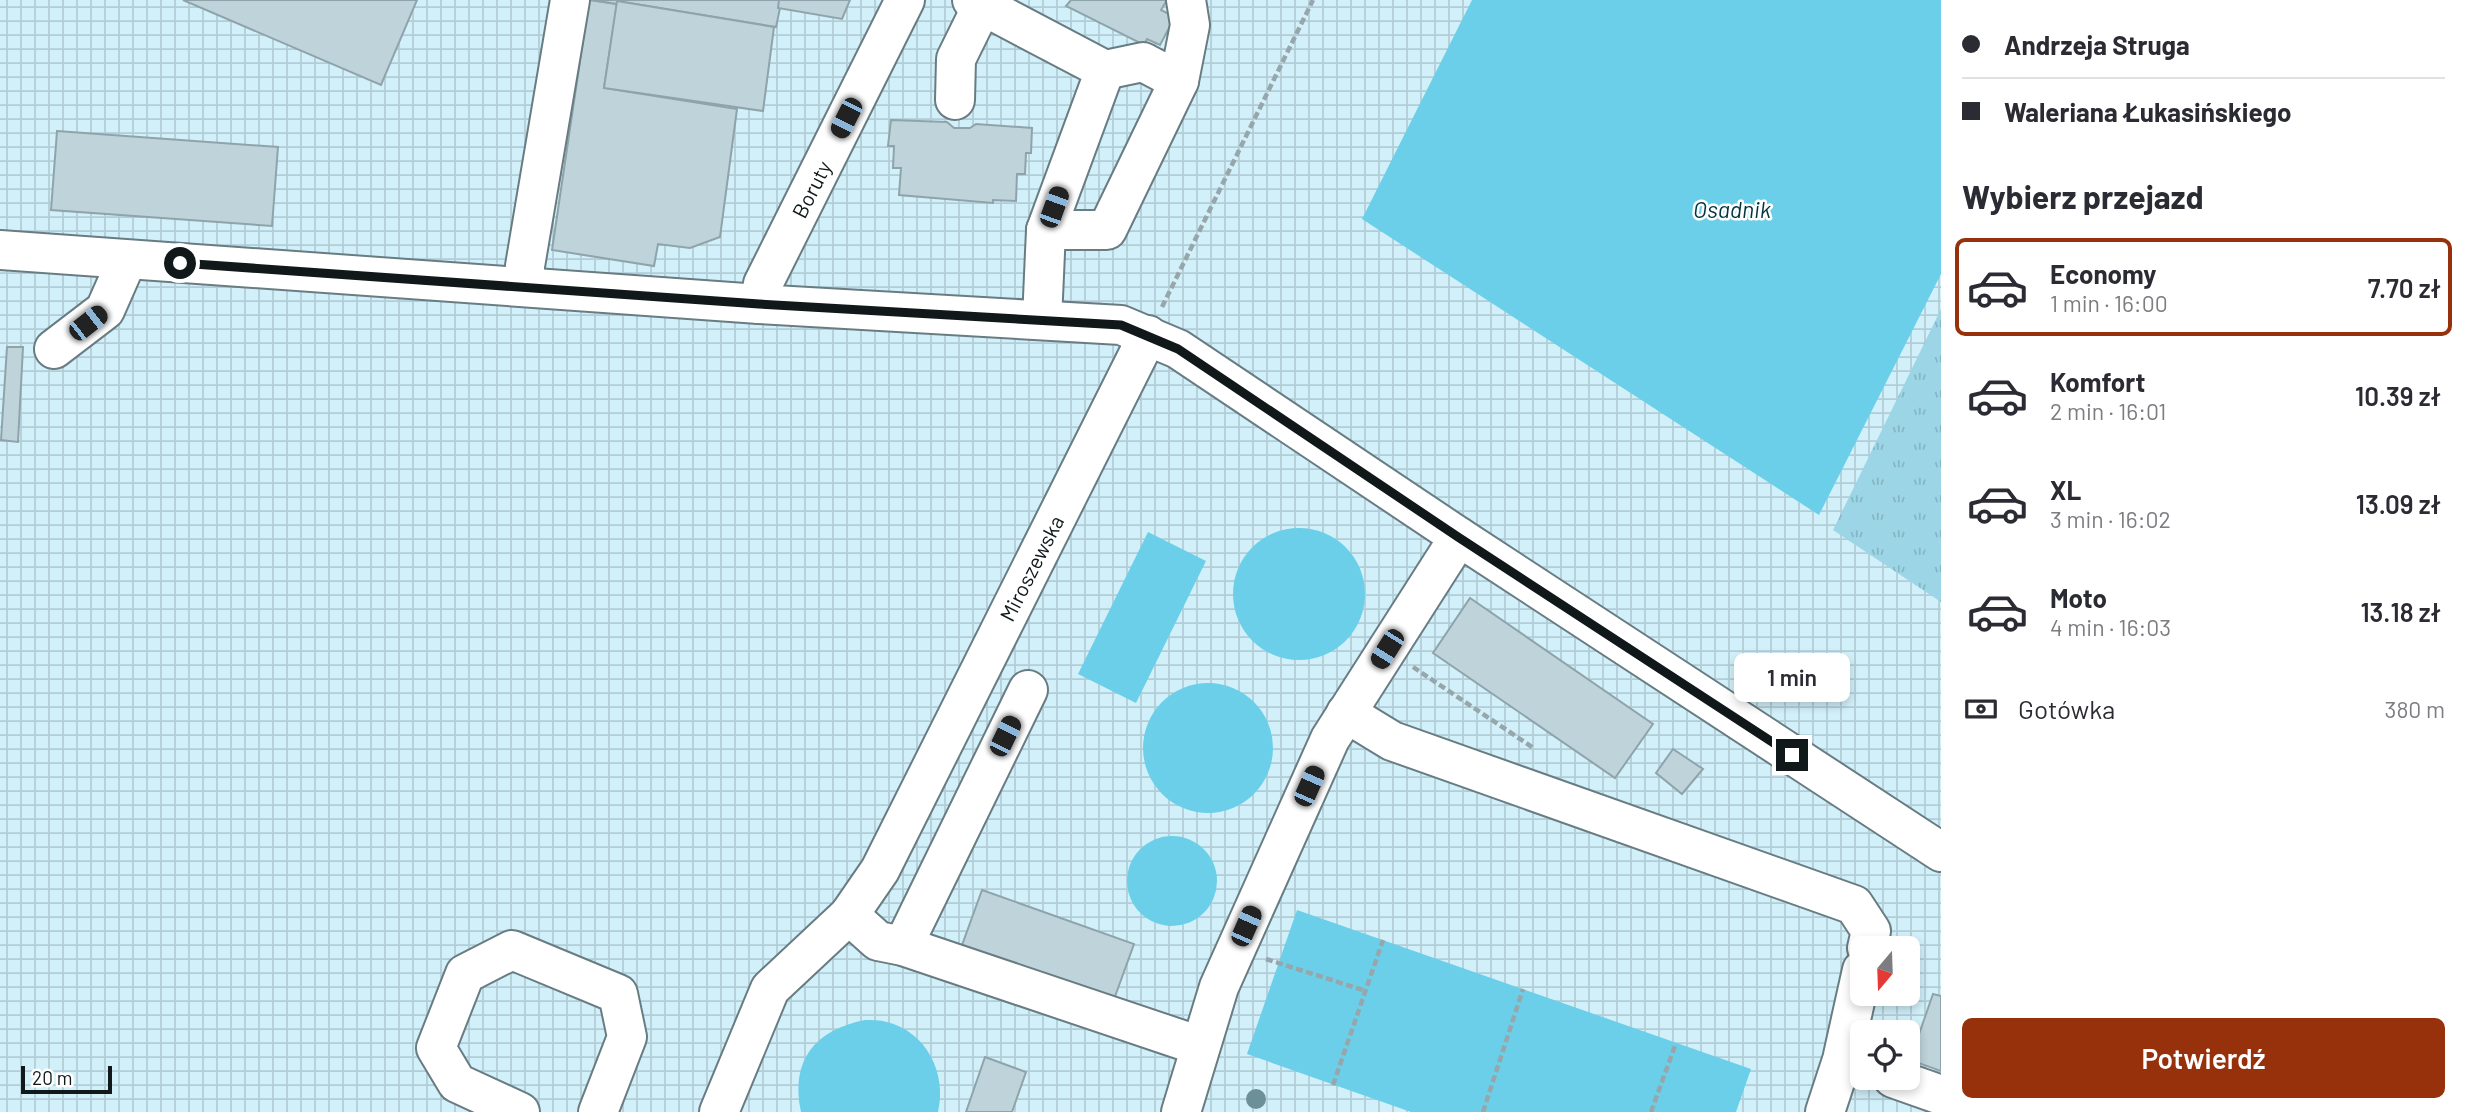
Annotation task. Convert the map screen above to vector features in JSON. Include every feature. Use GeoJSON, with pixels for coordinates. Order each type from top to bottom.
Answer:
{"type":"FeatureCollection","features":[{"type":"Feature","properties":{"kind":"street"},"geometry":{"type":"LineString","coordinates":[[525,286],[525,266],[570,0]]}},
{"type":"Feature","properties":{"kind":"street","name":"Boruty"},"geometry":{"type":"LineString","coordinates":[[759,304],[763,284],[905,0]]}},
{"type":"Feature","properties":{"kind":"street"},"geometry":{"type":"LineString","coordinates":[[1046,230],[1107,230],[1179,81],[1190,25],[1186,0]]}},
{"type":"Feature","properties":{"kind":"street"},"geometry":{"type":"LineString","coordinates":[[955,100],[956,59],[980,2],[1105,70],[1143,62],[1179,81]]}},
{"type":"Feature","properties":{"kind":"street"},"geometry":{"type":"LineString","coordinates":[[1042,320],[1046,230],[1105,70]]}},
{"type":"Feature","properties":{"kind":"street"},"geometry":{"type":"LineString","coordinates":[[0,250],[759,304],[1121,325],[1178,349],[1458,537],[1941,852]]}},
{"type":"Feature","properties":{"kind":"street"},"geometry":{"type":"LineString","coordinates":[[54,349],[104,310],[127,260]]}},
{"type":"Feature","properties":{"kind":"street","name":"Miroszewska"},"geometry":{"type":"LineString","coordinates":[[719,1112],[771,989],[849,915],[880,870],[1148,335]]}},
{"type":"Feature","properties":{"kind":"street"},"geometry":{"type":"LineString","coordinates":[[1187,1110],[1200,1046],[1219,987],[1330,739],[1458,537]]}},
{"type":"Feature","properties":{"kind":"street"},"geometry":{"type":"LineString","coordinates":[[903,946],[1028,690]]}},
{"type":"Feature","properties":{"kind":"street"},"geometry":{"type":"LineString","coordinates":[[1346,713],[1392,741],[1854,905],[1871,931],[1870,936]]}},
{"type":"Feature","properties":{"kind":"street"},"geometry":{"type":"LineString","coordinates":[[849,915],[878,941],[903,946],[1200,1046]]}},
{"type":"Feature","properties":{"kind":"street"},"geometry":{"type":"LineString","coordinates":[[520,1112],[457,1083],[436,1048],[465,974],[512,950],[618,994],[627,1037],[598,1112]]}},
{"type":"Feature","properties":{"kind":"street"},"geometry":{"type":"LineString","coordinates":[[1825,1112],[1850,1068]]}},
{"type":"Feature","properties":{"kind":"street"},"geometry":{"type":"LineString","coordinates":[[1920,1088],[1941,1095]]}},
{"type":"Feature","properties":{"kind":"path"},"geometry":{"type":"LineString","coordinates":[[1148,335],[1313,0]]}},
{"type":"Feature","properties":{"kind":"path"},"geometry":{"type":"LineString","coordinates":[[1387,649],[1535,749]]}},
{"type":"Feature","properties":{"kind":"path"},"geometry":{"type":"LineString","coordinates":[[1333,1085],[1383,940]]}},
{"type":"Feature","properties":{"kind":"path"},"geometry":{"type":"LineString","coordinates":[[1236,950],[1366,991]]}},
{"type":"Feature","properties":{"kind":"path"},"geometry":{"type":"LineString","coordinates":[[1483,1112],[1523,989]]}},
{"type":"Feature","properties":{"kind":"path"},"geometry":{"type":"LineString","coordinates":[[1651,1112],[1676,1042]]}},
{"type":"Feature","properties":{"kind":"shaded area"},"geometry":{"type":"Polygon","coordinates":[[[0,0],[1941,0],[1941,1112],[0,1112],[0,0]]]}},
{"type":"Feature","properties":{"kind":"green space"},"geometry":{"type":"Polygon","coordinates":[[[1941,309],[1941,602],[1833,530],[1941,309]]]}},
{"type":"Feature","properties":{"kind":"water","name":"Osadnik"},"geometry":{"type":"Polygon","coordinates":[[[1472,0],[1941,0],[1941,274],[1819,515],[1362,219],[1472,0]]]}},
{"type":"Feature","properties":{"kind":"water"},"geometry":{"type":"Polygon","coordinates":[[[1299,528],[1324,533],[1345,548],[1360,569],[1365,594],[1360,619],[1345,640],[1324,655],[1299,660],[1274,655],[1253,640],[1238,619],[1233,594],[1238,569],[1253,548],[1274,533],[1299,528]]]}},
{"type":"Feature","properties":{"kind":"water"},"geometry":{"type":"Polygon","coordinates":[[[1148,532],[1206,561],[1136,703],[1078,674],[1148,532]]]}},
{"type":"Feature","properties":{"kind":"water"},"geometry":{"type":"Polygon","coordinates":[[[1208,683],[1233,688],[1254,702],[1268,723],[1273,748],[1268,773],[1254,794],[1233,808],[1208,813],[1183,808],[1162,794],[1148,773],[1143,748],[1148,723],[1162,702],[1183,688],[1208,683]]]}},
{"type":"Feature","properties":{"kind":"water"},"geometry":{"type":"Polygon","coordinates":[[[1172,836],[1189,839],[1204,849],[1214,864],[1217,881],[1214,898],[1204,913],[1189,923],[1172,926],[1155,923],[1140,913],[1130,898],[1127,881],[1130,864],[1140,849],[1155,839],[1172,836]]]}},
{"type":"Feature","properties":{"kind":"water"},"geometry":{"type":"Polygon","coordinates":[[[1297,910],[1751,1069],[1736,1112],[1411,1112],[1247,1054],[1297,910]]]}},
{"type":"Feature","properties":{"kind":"water"},"geometry":{"type":"Polygon","coordinates":[[[865,1020],[884,1021],[901,1027],[923,1045],[936,1069],[940,1098],[938,1112],[801,1112],[799,1077],[810,1050],[832,1031],[865,1020]]]}},
{"type":"Feature","properties":{"kind":"building"},"geometry":{"type":"Polygon","coordinates":[[[183,0],[417,0],[381,85],[183,0]]]}},
{"type":"Feature","properties":{"kind":"building"},"geometry":{"type":"Polygon","coordinates":[[[589,0],[617,4],[604,88],[737,109],[720,237],[690,248],[658,244],[654,266],[552,250],[589,0]]]}},
{"type":"Feature","properties":{"kind":"building"},"geometry":{"type":"Polygon","coordinates":[[[592,0],[779,0],[780,8],[776,27],[617,1],[617,4],[592,0]]]}},
{"type":"Feature","properties":{"kind":"building"},"geometry":{"type":"Polygon","coordinates":[[[779,0],[850,0],[842,19],[778,8],[779,0]]]}},
{"type":"Feature","properties":{"kind":"building"},"geometry":{"type":"Polygon","coordinates":[[[1071,0],[1167,0],[1161,10],[1175,17],[1160,45],[1147,39],[1144,45],[1066,6],[1071,0]]]}},
{"type":"Feature","properties":{"kind":"building"},"geometry":{"type":"Polygon","coordinates":[[[617,1],[774,27],[763,111],[604,88],[617,1]]]}},
{"type":"Feature","properties":{"kind":"building"},"geometry":{"type":"Polygon","coordinates":[[[891,120],[947,122],[954,128],[970,128],[976,124],[1032,128],[1031,153],[1026,153],[1025,174],[1017,174],[1016,201],[993,200],[993,203],[899,195],[901,168],[893,168],[894,146],[888,146],[891,120]]]}},
{"type":"Feature","properties":{"kind":"building"},"geometry":{"type":"Polygon","coordinates":[[[57,131],[278,147],[272,226],[51,210],[57,131]]]}},
{"type":"Feature","properties":{"kind":"building"},"geometry":{"type":"Polygon","coordinates":[[[7,347],[23,347],[18,442],[1,440],[7,347]]]}},
{"type":"Feature","properties":{"kind":"building"},"geometry":{"type":"Polygon","coordinates":[[[1470,598],[1653,724],[1615,778],[1433,653],[1470,598]]]}},
{"type":"Feature","properties":{"kind":"building"},"geometry":{"type":"Polygon","coordinates":[[[1673,749],[1703,769],[1682,794],[1656,773],[1673,749]]]}},
{"type":"Feature","properties":{"kind":"building"},"geometry":{"type":"Polygon","coordinates":[[[982,890],[1134,944],[1113,1002],[961,948],[982,890]]]}},
{"type":"Feature","properties":{"kind":"building"},"geometry":{"type":"Polygon","coordinates":[[[1933,994],[1941,996],[1941,1071],[1920,1064],[1920,1031],[1933,994]]]}},
{"type":"Feature","properties":{"kind":"building"},"geometry":{"type":"Polygon","coordinates":[[[985,1057],[1026,1072],[1012,1112],[966,1112],[985,1057]]]}},
{"type":"Feature","properties":{"kind":"route"},"geometry":{"type":"LineString","coordinates":[[180,263],[759,304],[1121,325],[1178,349],[1458,537],[1792,755]]}}]}
